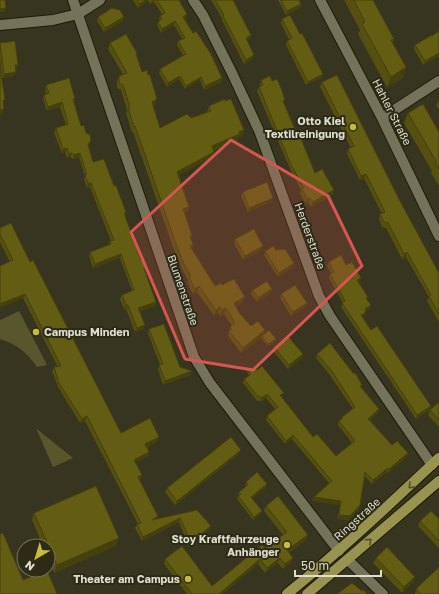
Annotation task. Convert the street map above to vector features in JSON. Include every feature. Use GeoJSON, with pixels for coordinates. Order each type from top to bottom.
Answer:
{"type":"FeatureCollection","features":[{"type":"Feature","properties":{"kind":"main road","name":"Ringstraße"},"geometry":{"type":"LineString","coordinates":[[287,594],[339,551],[404,493],[436,462]]}},
{"type":"Feature","properties":{"kind":"main road"},"geometry":{"type":"LineString","coordinates":[[307,594],[439,481]]}},
{"type":"Feature","properties":{"kind":"street","name":"Blumenstraße"},"geometry":{"type":"LineString","coordinates":[[73,0],[194,357],[210,383],[339,551]]}},
{"type":"Feature","properties":{"kind":"street"},"geometry":{"type":"LineString","coordinates":[[0,25],[53,20],[78,14],[100,0]]}},
{"type":"Feature","properties":{"kind":"street","name":"Herderstraße"},"geometry":{"type":"LineString","coordinates":[[193,0],[229,66],[260,133],[317,289],[330,316],[436,462]]}},
{"type":"Feature","properties":{"kind":"street","name":"Hahler Straße"},"geometry":{"type":"LineString","coordinates":[[320,0],[382,118],[439,236]]}},
{"type":"Feature","properties":{"kind":"street"},"geometry":{"type":"LineString","coordinates":[[382,118],[439,81]]}},
{"type":"Feature","properties":{"kind":"street"},"geometry":{"type":"LineString","coordinates":[[348,560],[383,594]]}},
{"type":"Feature","properties":{"kind":"highlighted area"},"geometry":{"type":"Polygon","coordinates":[[[231,140],[328,196],[362,266],[253,370],[185,359],[131,232],[231,140]]]}},
{"type":"Feature","properties":{"kind":"shaded area"},"geometry":{"type":"Polygon","coordinates":[[[19,311],[47,365],[37,367],[30,357],[21,350],[0,339],[0,320],[19,311]]]}},
{"type":"Feature","properties":{"kind":"shaded area"},"geometry":{"type":"Polygon","coordinates":[[[36,428],[38,430],[73,458],[53,467],[36,428]]]}},
{"type":"Feature","properties":{"kind":"building"},"geometry":{"type":"Polygon","coordinates":[[[0,0],[5,0],[6,8],[0,9],[0,0]]]}},
{"type":"Feature","properties":{"kind":"building"},"geometry":{"type":"Polygon","coordinates":[[[137,0],[146,0],[139,4],[137,0]]]}},
{"type":"Feature","properties":{"kind":"building"},"geometry":{"type":"Polygon","coordinates":[[[157,0],[179,0],[187,14],[183,17],[193,33],[196,31],[211,54],[222,78],[205,86],[201,77],[186,86],[180,76],[168,83],[160,69],[186,54],[178,41],[185,38],[175,21],[162,29],[158,22],[162,19],[160,16],[165,13],[157,0]]]}},
{"type":"Feature","properties":{"kind":"building"},"geometry":{"type":"Polygon","coordinates":[[[215,0],[233,0],[251,35],[246,38],[254,55],[246,60],[223,16],[224,15],[215,0]]]}},
{"type":"Feature","properties":{"kind":"building"},"geometry":{"type":"Polygon","coordinates":[[[281,0],[299,0],[301,4],[287,11],[281,0]]]}},
{"type":"Feature","properties":{"kind":"building"},"geometry":{"type":"Polygon","coordinates":[[[354,0],[373,0],[394,39],[391,40],[406,67],[391,77],[362,24],[365,22],[354,0]]]}},
{"type":"Feature","properties":{"kind":"building"},"geometry":{"type":"Polygon","coordinates":[[[112,8],[120,10],[124,17],[105,28],[98,17],[112,8]]]}},
{"type":"Feature","properties":{"kind":"building"},"geometry":{"type":"Polygon","coordinates":[[[290,15],[300,34],[302,33],[323,74],[308,82],[287,41],[292,38],[282,19],[290,15]]]}},
{"type":"Feature","properties":{"kind":"building"},"geometry":{"type":"Polygon","coordinates":[[[439,31],[439,53],[425,61],[415,45],[439,31]]]}},
{"type":"Feature","properties":{"kind":"building"},"geometry":{"type":"Polygon","coordinates":[[[126,34],[137,53],[136,54],[142,72],[147,70],[148,75],[150,75],[157,99],[152,102],[160,128],[187,114],[191,118],[211,111],[209,106],[225,99],[225,101],[231,99],[244,130],[239,132],[240,134],[212,146],[214,152],[177,172],[189,207],[183,209],[192,235],[190,236],[193,244],[190,246],[215,286],[221,283],[222,285],[234,279],[245,297],[234,303],[240,314],[251,326],[258,321],[265,330],[243,348],[229,331],[232,329],[230,327],[235,323],[226,308],[222,310],[220,307],[216,310],[199,286],[195,289],[189,277],[191,276],[184,264],[176,244],[135,126],[134,127],[123,85],[119,83],[119,76],[127,73],[110,43],[126,34]]]}},
{"type":"Feature","properties":{"kind":"building"},"geometry":{"type":"Polygon","coordinates":[[[15,41],[18,65],[15,65],[16,72],[4,74],[0,43],[15,41]]]}},
{"type":"Feature","properties":{"kind":"building"},"geometry":{"type":"Polygon","coordinates":[[[0,67],[5,100],[3,100],[4,109],[0,110],[0,67]]]}},
{"type":"Feature","properties":{"kind":"building"},"geometry":{"type":"Polygon","coordinates":[[[337,75],[401,203],[439,273],[439,314],[429,296],[431,295],[407,252],[404,254],[388,223],[384,222],[380,214],[385,212],[366,174],[361,176],[348,149],[354,146],[322,82],[337,75]]]}},
{"type":"Feature","properties":{"kind":"building"},"geometry":{"type":"Polygon","coordinates":[[[270,76],[272,81],[277,79],[285,100],[283,101],[298,137],[300,136],[315,173],[322,169],[334,190],[313,202],[310,198],[307,199],[302,189],[304,188],[291,165],[259,87],[263,85],[261,80],[270,76]]]}},
{"type":"Feature","properties":{"kind":"building"},"geometry":{"type":"Polygon","coordinates":[[[69,78],[75,98],[73,99],[81,126],[84,125],[86,133],[90,135],[91,140],[88,145],[93,162],[104,159],[114,186],[116,185],[126,212],[124,213],[141,260],[143,259],[146,268],[144,268],[156,302],[138,308],[145,325],[137,328],[128,305],[126,305],[122,295],[134,290],[121,254],[95,264],[90,252],[111,244],[110,241],[114,240],[91,183],[88,183],[80,153],[74,155],[72,153],[69,154],[67,148],[63,149],[56,128],[68,124],[62,102],[48,107],[44,95],[49,93],[46,85],[69,78]]]}},
{"type":"Feature","properties":{"kind":"building"},"geometry":{"type":"Polygon","coordinates":[[[423,104],[439,132],[439,169],[435,162],[436,161],[408,113],[423,104]]]}},
{"type":"Feature","properties":{"kind":"building"},"geometry":{"type":"Polygon","coordinates":[[[267,182],[273,198],[249,208],[243,192],[267,182]]]}},
{"type":"Feature","properties":{"kind":"building"},"geometry":{"type":"Polygon","coordinates":[[[11,223],[30,262],[33,260],[121,433],[150,418],[159,437],[145,444],[149,452],[134,460],[142,475],[138,477],[158,516],[152,520],[197,510],[211,526],[191,542],[180,518],[143,537],[137,524],[141,523],[87,416],[82,419],[59,383],[54,367],[61,366],[25,294],[0,304],[0,266],[13,260],[0,234],[0,228],[11,223]]]}},
{"type":"Feature","properties":{"kind":"building"},"geometry":{"type":"Polygon","coordinates":[[[254,229],[263,246],[245,256],[235,239],[254,229]]]}},
{"type":"Feature","properties":{"kind":"building"},"geometry":{"type":"Polygon","coordinates":[[[274,246],[276,250],[285,249],[294,263],[279,273],[265,251],[274,246]]]}},
{"type":"Feature","properties":{"kind":"building"},"geometry":{"type":"Polygon","coordinates":[[[341,255],[346,265],[352,262],[361,278],[357,280],[368,297],[366,298],[371,305],[365,309],[366,312],[361,315],[371,330],[377,326],[431,406],[417,415],[342,303],[345,301],[330,274],[334,272],[329,262],[341,255]]]}},
{"type":"Feature","properties":{"kind":"building"},"geometry":{"type":"Polygon","coordinates":[[[267,281],[272,289],[258,298],[253,290],[267,281]]]}},
{"type":"Feature","properties":{"kind":"building"},"geometry":{"type":"Polygon","coordinates":[[[295,285],[307,303],[293,312],[281,294],[295,285]]]}},
{"type":"Feature","properties":{"kind":"building"},"geometry":{"type":"Polygon","coordinates":[[[164,324],[180,367],[192,371],[165,381],[159,365],[163,364],[149,329],[164,324]]]}},
{"type":"Feature","properties":{"kind":"building"},"geometry":{"type":"Polygon","coordinates":[[[269,330],[276,339],[268,344],[262,336],[269,330]]]}},
{"type":"Feature","properties":{"kind":"building"},"geometry":{"type":"Polygon","coordinates":[[[288,336],[303,354],[289,365],[274,347],[288,336]]]}},
{"type":"Feature","properties":{"kind":"building"},"geometry":{"type":"Polygon","coordinates":[[[330,343],[353,373],[356,374],[362,385],[360,386],[379,409],[368,419],[392,445],[397,441],[408,453],[373,480],[365,472],[360,505],[350,516],[339,515],[341,501],[314,497],[332,481],[293,435],[286,441],[267,416],[278,407],[267,394],[262,398],[260,396],[258,397],[244,379],[250,375],[249,367],[257,370],[262,366],[284,393],[280,395],[313,437],[317,434],[336,456],[355,441],[339,421],[355,407],[331,370],[317,354],[330,343]]]}},
{"type":"Feature","properties":{"kind":"building"},"geometry":{"type":"Polygon","coordinates":[[[439,402],[439,420],[430,410],[439,402]]]}},
{"type":"Feature","properties":{"kind":"building"},"geometry":{"type":"Polygon","coordinates":[[[231,437],[241,450],[177,501],[167,488],[231,437]]]}},
{"type":"Feature","properties":{"kind":"building"},"geometry":{"type":"Polygon","coordinates":[[[257,472],[267,484],[251,497],[262,511],[254,517],[238,496],[241,494],[239,492],[248,485],[246,482],[257,472]]]}},
{"type":"Feature","properties":{"kind":"building"},"geometry":{"type":"Polygon","coordinates":[[[96,486],[119,538],[57,565],[56,538],[45,538],[34,513],[96,486]]]}},
{"type":"Feature","properties":{"kind":"building"},"geometry":{"type":"Polygon","coordinates":[[[278,496],[308,535],[287,550],[293,558],[285,564],[280,558],[267,568],[260,559],[219,594],[192,594],[165,559],[182,546],[212,586],[262,545],[265,548],[287,532],[266,506],[278,496]]]}},
{"type":"Feature","properties":{"kind":"building"},"geometry":{"type":"Polygon","coordinates":[[[431,511],[439,519],[439,541],[420,521],[431,511]]]}},
{"type":"Feature","properties":{"kind":"building"},"geometry":{"type":"Polygon","coordinates":[[[3,533],[16,564],[16,578],[22,578],[23,580],[28,578],[50,578],[57,594],[0,594],[0,534],[3,533]]]}},
{"type":"Feature","properties":{"kind":"building"},"geometry":{"type":"Polygon","coordinates":[[[387,547],[415,577],[404,587],[376,558],[387,547]]]}},
{"type":"Feature","properties":{"kind":"building"},"geometry":{"type":"Polygon","coordinates":[[[439,567],[439,594],[421,594],[416,589],[439,567]]]}},
{"type":"Feature","properties":{"kind":"building"},"geometry":{"type":"Polygon","coordinates":[[[352,583],[362,591],[364,590],[367,594],[337,594],[352,583]]]}},
{"type":"Feature","properties":{"kind":"place","name":"Otto Kiel Textilreinigung"},"geometry":{"type":"Point","coordinates":[353,127]}},
{"type":"Feature","properties":{"kind":"place","name":"Campus Minden"},"geometry":{"type":"Point","coordinates":[36,332]}},
{"type":"Feature","properties":{"kind":"place","name":"Stoy Kraftfahrzeuge Anhänger"},"geometry":{"type":"Point","coordinates":[287,545]}},
{"type":"Feature","properties":{"kind":"place","name":"Theater am Campus"},"geometry":{"type":"Point","coordinates":[188,579]}}]}
